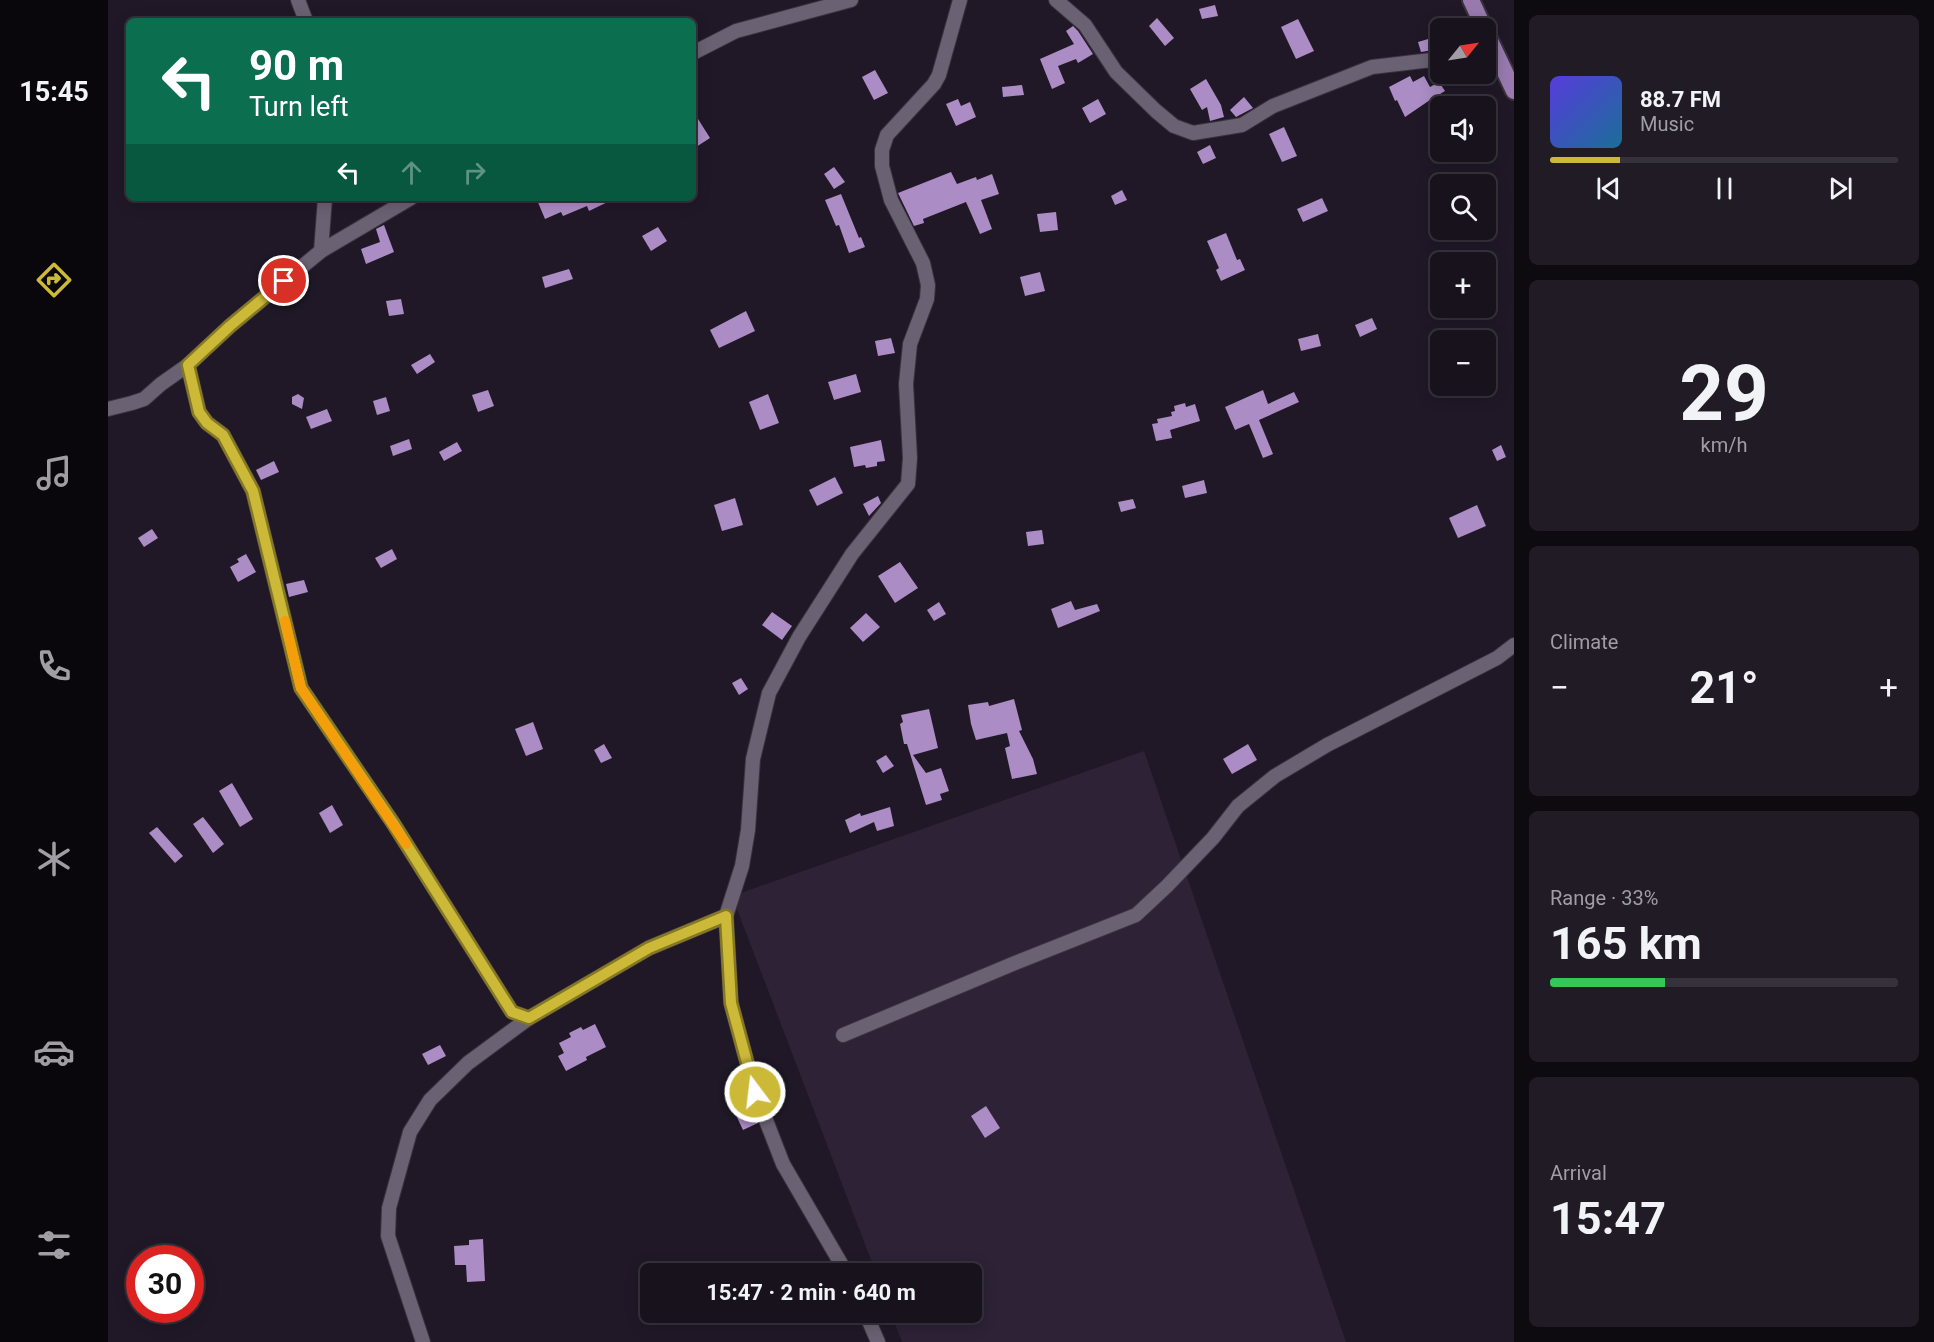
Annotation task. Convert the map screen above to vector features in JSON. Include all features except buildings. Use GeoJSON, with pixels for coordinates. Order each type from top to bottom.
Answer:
{"type":"FeatureCollection","features":[{"type":"Feature","properties":{"kind":"main road"},"geometry":{"type":"LineString","coordinates":[[1471,0],[1480,18]]}},
{"type":"Feature","properties":{"kind":"main road"},"geometry":{"type":"LineString","coordinates":[[1496,60],[1514,91]]}},
{"type":"Feature","properties":{"kind":"street"},"geometry":{"type":"LineString","coordinates":[[298,0],[305,18]]}},
{"type":"Feature","properties":{"kind":"street"},"geometry":{"type":"LineString","coordinates":[[696,51],[736,31],[851,0]]}},
{"type":"Feature","properties":{"kind":"street"},"geometry":{"type":"LineString","coordinates":[[841,1263],[783,1164],[755,1092],[731,1003],[726,916],[742,866],[748,830],[753,759],[769,693],[799,638],[852,554],[908,484],[910,458],[906,384],[910,344],[927,298],[928,285],[923,263],[891,200],[882,166],[882,150],[887,135],[934,84],[939,75],[960,0]]}},
{"type":"Feature","properties":{"kind":"street"},"geometry":{"type":"LineString","coordinates":[[1056,0],[1085,25],[1116,72],[1156,111],[1174,126],[1193,133],[1242,125],[1273,106],[1372,67],[1430,60]]}},
{"type":"Feature","properties":{"kind":"street"},"geometry":{"type":"LineString","coordinates":[[321,251],[325,201]]}},
{"type":"Feature","properties":{"kind":"street"},"geometry":{"type":"LineString","coordinates":[[108,408],[132,404],[144,399],[188,365],[230,326],[321,251],[406,201]]}},
{"type":"Feature","properties":{"kind":"street"},"geometry":{"type":"LineString","coordinates":[[188,365],[199,412],[207,423],[223,435],[253,491],[301,688],[393,823],[512,1012],[529,1018]]}},
{"type":"Feature","properties":{"kind":"street"},"geometry":{"type":"LineString","coordinates":[[843,1035],[1136,915],[1213,838],[1238,806],[1275,776],[1327,746],[1497,657],[1514,645]]}},
{"type":"Feature","properties":{"kind":"street"},"geometry":{"type":"LineString","coordinates":[[423,1342],[388,1236],[390,1208],[410,1132],[430,1100],[468,1063],[529,1018],[649,948],[726,916]]}},
{"type":"Feature","properties":{"kind":"street"},"geometry":{"type":"LineString","coordinates":[[870,1323],[878,1342]]}},
{"type":"Feature","properties":{"kind":"shaded area"},"geometry":{"type":"Polygon","coordinates":[[[1144,751],[1346,1342],[902,1342],[895,1323],[982,1323],[982,1263],[872,1263],[732,896],[1144,751]]]}},
{"type":"Feature","properties":{"kind":"slow traffic"},"geometry":{"type":"LineString","coordinates":[[285,621],[301,688],[406,844]]}},
{"type":"Feature","properties":{"kind":"route"},"geometry":{"type":"LineString","coordinates":[[284,281],[188,365],[199,412],[207,423],[223,435],[253,491],[301,688],[393,823],[512,1012],[529,1018],[649,948],[726,916],[731,1003],[755,1092]]}}]}
